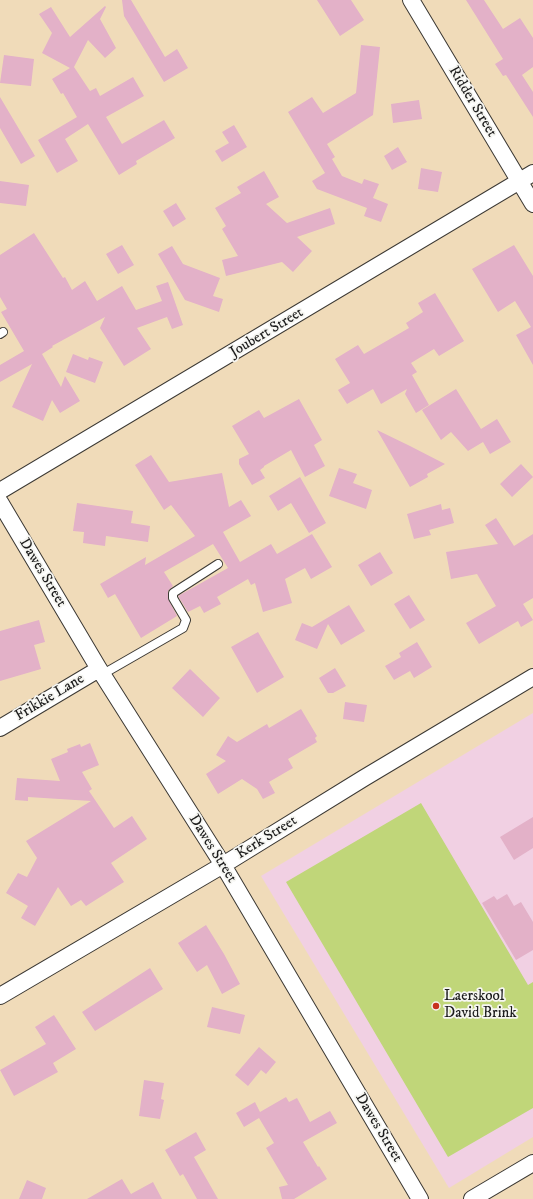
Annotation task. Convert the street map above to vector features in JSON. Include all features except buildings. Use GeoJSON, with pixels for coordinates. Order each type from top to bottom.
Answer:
{"type":"FeatureCollection","features":[{"type":"Feature","properties":{"kind":"street","name":"Ridder Street"},"geometry":{"type":"LineString","coordinates":[[411,0],[533,204]]}},
{"type":"Feature","properties":{"kind":"street","name":"Joubert Street"},"geometry":{"type":"LineString","coordinates":[[0,491],[533,173]]}},
{"type":"Feature","properties":{"kind":"street","name":"Dawes Street"},"geometry":{"type":"LineString","coordinates":[[0,502],[101,671],[223,865],[420,1199]]}},
{"type":"Feature","properties":{"kind":"street","name":"Frikkie Lane"},"geometry":{"type":"LineString","coordinates":[[0,728],[101,671]]}},
{"type":"Feature","properties":{"kind":"street","name":"Kerk Street"},"geometry":{"type":"LineString","coordinates":[[0,996],[223,865],[364,778],[533,677]]}},
{"type":"Feature","properties":{"kind":"street"},"geometry":{"type":"LineString","coordinates":[[472,1199],[533,1163]]}},
{"type":"Feature","properties":{"kind":"lane"},"geometry":{"type":"LineString","coordinates":[[101,671],[183,628],[186,624],[186,620],[173,598],[173,593],[218,564]]}},
{"type":"Feature","properties":{"kind":"shaded area","name":"Laerskool David Brink"},"geometry":{"type":"Polygon","coordinates":[[[533,713],[533,1137],[449,1188],[261,876],[533,713]]]}},
{"type":"Feature","properties":{"kind":"green space","name":"Laerskool David Brink"},"geometry":{"type":"Polygon","coordinates":[[[421,803],[528,985],[533,982],[533,1108],[448,1157],[286,882],[421,803]]]}},
{"type":"Feature","properties":{"kind":"place","name":"Laerskool David Brink"},"geometry":{"type":"Point","coordinates":[436,1006]}}]}
